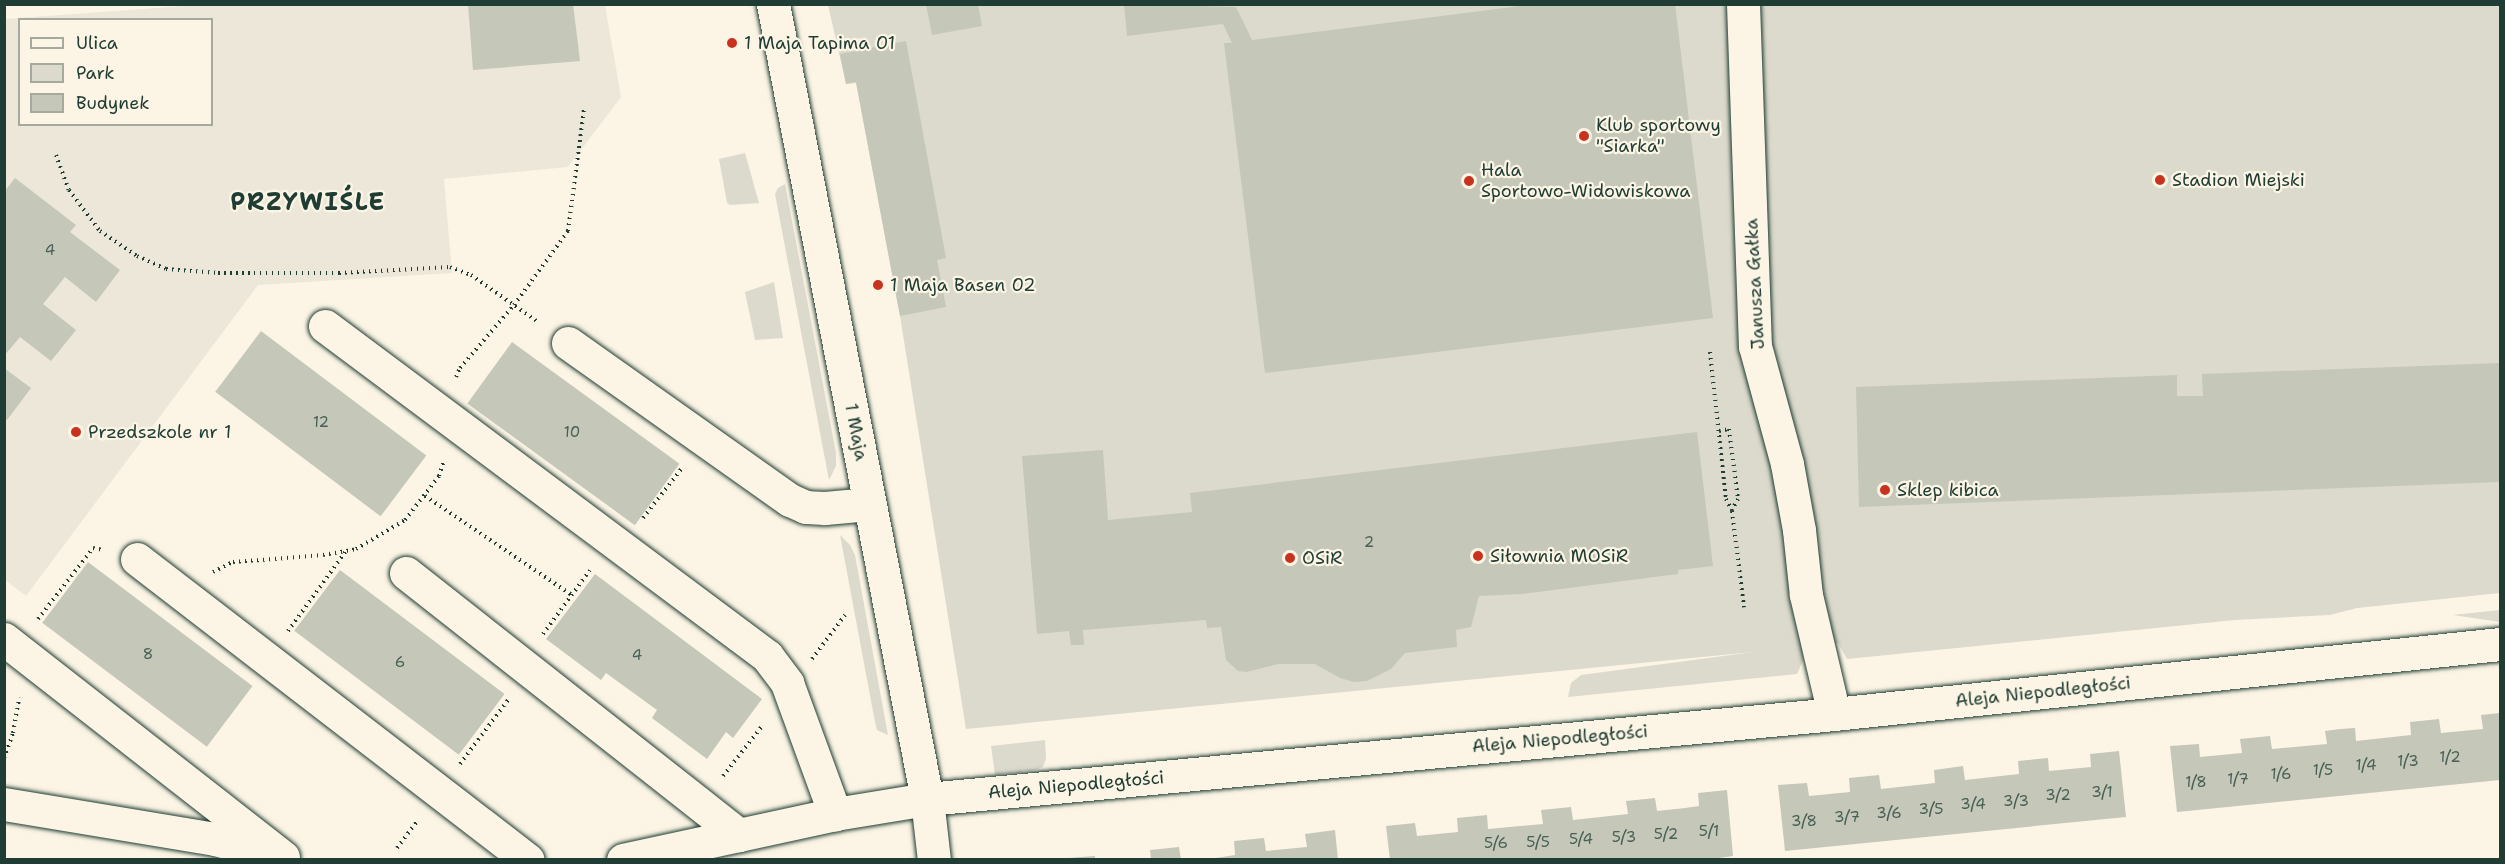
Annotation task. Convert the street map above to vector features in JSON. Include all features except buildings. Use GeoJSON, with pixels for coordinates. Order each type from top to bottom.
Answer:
{"type":"FeatureCollection","features":[{"type":"Feature","properties":{"kind":"street","name":"1 Maja"},"geometry":{"type":"LineString","coordinates":[[773,4],[927,799],[934,860]]}},
{"type":"Feature","properties":{"kind":"street","name":"Janusza Gałka"},"geometry":{"type":"LineString","coordinates":[[1743,4],[1755,346],[1787,464],[1799,530],[1806,595],[1834,714]]}},
{"type":"Feature","properties":{"kind":"street"},"geometry":{"type":"LineString","coordinates":[[326,326],[767,656],[787,683],[835,814]]}},
{"type":"Feature","properties":{"kind":"street"},"geometry":{"type":"LineString","coordinates":[[568,343],[790,500],[806,507],[825,508],[870,504]]}},
{"type":"Feature","properties":{"kind":"street"},"geometry":{"type":"LineString","coordinates":[[136,559],[528,860]]}},
{"type":"Feature","properties":{"kind":"street"},"geometry":{"type":"LineString","coordinates":[[406,573],[739,835]]}},
{"type":"Feature","properties":{"kind":"street","name":"Aleja Niepodległości"},"geometry":{"type":"LineString","coordinates":[[623,860],[835,814],[927,799],[1834,714],[2500,644]]}},
{"type":"Feature","properties":{"kind":"street"},"geometry":{"type":"LineString","coordinates":[[14,646],[288,858]]}},
{"type":"Feature","properties":{"kind":"street"},"geometry":{"type":"LineString","coordinates":[[4,804],[215,840],[288,858]]}},
{"type":"Feature","properties":{"kind":"path"},"geometry":{"type":"LineString","coordinates":[[178,589],[233,562],[346,551],[366,544],[405,520],[425,496],[444,464],[449,391],[460,368],[514,305],[568,231],[584,109]]}},
{"type":"Feature","properties":{"kind":"path"},"geometry":{"type":"LineString","coordinates":[[56,155],[69,190],[100,231],[137,256],[166,269],[218,273],[339,273],[450,267],[471,275],[514,305]]}},
{"type":"Feature","properties":{"kind":"path"},"geometry":{"type":"LineString","coordinates":[[1710,352],[1726,499],[1732,511],[1744,607]]}},
{"type":"Feature","properties":{"kind":"path"},"geometry":{"type":"LineString","coordinates":[[1719,430],[1730,429],[1738,499],[1732,511]]}},
{"type":"Feature","properties":{"kind":"path"},"geometry":{"type":"LineString","coordinates":[[397,848],[440,791],[526,667],[572,595],[705,438]]}},
{"type":"Feature","properties":{"kind":"path"},"geometry":{"type":"LineString","coordinates":[[425,496],[572,595]]}},
{"type":"Feature","properties":{"kind":"path"},"geometry":{"type":"LineString","coordinates":[[4,758],[13,733],[14,646],[27,634],[93,548],[136,559]]}},
{"type":"Feature","properties":{"kind":"path"},"geometry":{"type":"LineString","coordinates":[[267,658],[346,551]]}},
{"type":"Feature","properties":{"kind":"shaded area","name":"Przedszkole nr 1"},"geometry":{"type":"Polygon","coordinates":[[[211,4],[605,5],[621,97],[568,167],[444,179],[452,273],[258,285],[26,596],[5,580],[5,19],[18,18],[18,126],[213,126],[213,18],[19,18],[211,4]]]}},
{"type":"Feature","properties":{"kind":"green space"},"geometry":{"type":"Polygon","coordinates":[[[828,5],[2500,5],[2500,593],[2357,608],[2330,615],[2235,620],[1847,659],[1838,643],[1803,646],[1803,660],[1797,674],[1568,697],[1571,683],[1581,675],[1753,652],[966,729],[900,316],[856,83],[846,84],[828,5]]]}},
{"type":"Feature","properties":{"kind":"green space"},"geometry":{"type":"Polygon","coordinates":[[[745,153],[759,203],[730,205],[727,203],[719,159],[745,153]]]}},
{"type":"Feature","properties":{"kind":"green space"},"geometry":{"type":"Polygon","coordinates":[[[785,184],[836,453],[836,466],[829,480],[775,194],[778,188],[785,184]]]}},
{"type":"Feature","properties":{"kind":"green space"},"geometry":{"type":"Polygon","coordinates":[[[774,282],[783,338],[755,340],[745,292],[774,282]]]}},
{"type":"Feature","properties":{"kind":"green space"},"geometry":{"type":"Polygon","coordinates":[[[840,535],[850,545],[855,555],[888,735],[877,730],[840,535]]]}},
{"type":"Feature","properties":{"kind":"green space"},"geometry":{"type":"Polygon","coordinates":[[[2500,610],[2500,622],[2453,615],[2500,610]]]}},
{"type":"Feature","properties":{"kind":"green space"},"geometry":{"type":"Polygon","coordinates":[[[1045,740],[1046,759],[1043,767],[1036,770],[995,775],[991,746],[1045,740]]]}},
{"type":"Feature","properties":{"kind":"place","name":"1 Maja Tapima 01"},"geometry":{"type":"Point","coordinates":[732,43]}},
{"type":"Feature","properties":{"kind":"place","name":"Klub sportowy \"Siarka\""},"geometry":{"type":"Point","coordinates":[1584,136]}},
{"type":"Feature","properties":{"kind":"place","name":"Stadion Miejski"},"geometry":{"type":"Point","coordinates":[2160,180]}},
{"type":"Feature","properties":{"kind":"place","name":"Hala Sportowo-Widowiskowa"},"geometry":{"type":"Point","coordinates":[1469,181]}},
{"type":"Feature","properties":{"kind":"place","name":"1 Maja Basen 02"},"geometry":{"type":"Point","coordinates":[878,285]}},
{"type":"Feature","properties":{"kind":"place","name":"Przedszkole nr 1"},"geometry":{"type":"Point","coordinates":[76,432]}},
{"type":"Feature","properties":{"kind":"place","name":"Sklep kibica"},"geometry":{"type":"Point","coordinates":[1885,490]}},
{"type":"Feature","properties":{"kind":"place","name":"Siłownia MOSiR"},"geometry":{"type":"Point","coordinates":[1478,556]}},
{"type":"Feature","properties":{"kind":"place","name":"OSiR"},"geometry":{"type":"Point","coordinates":[1290,558]}},
{"type":"Feature","properties":{"kind":"district","name":"PRZYWIŚLE"},"geometry":{"type":"Point","coordinates":[308,203]}}]}
